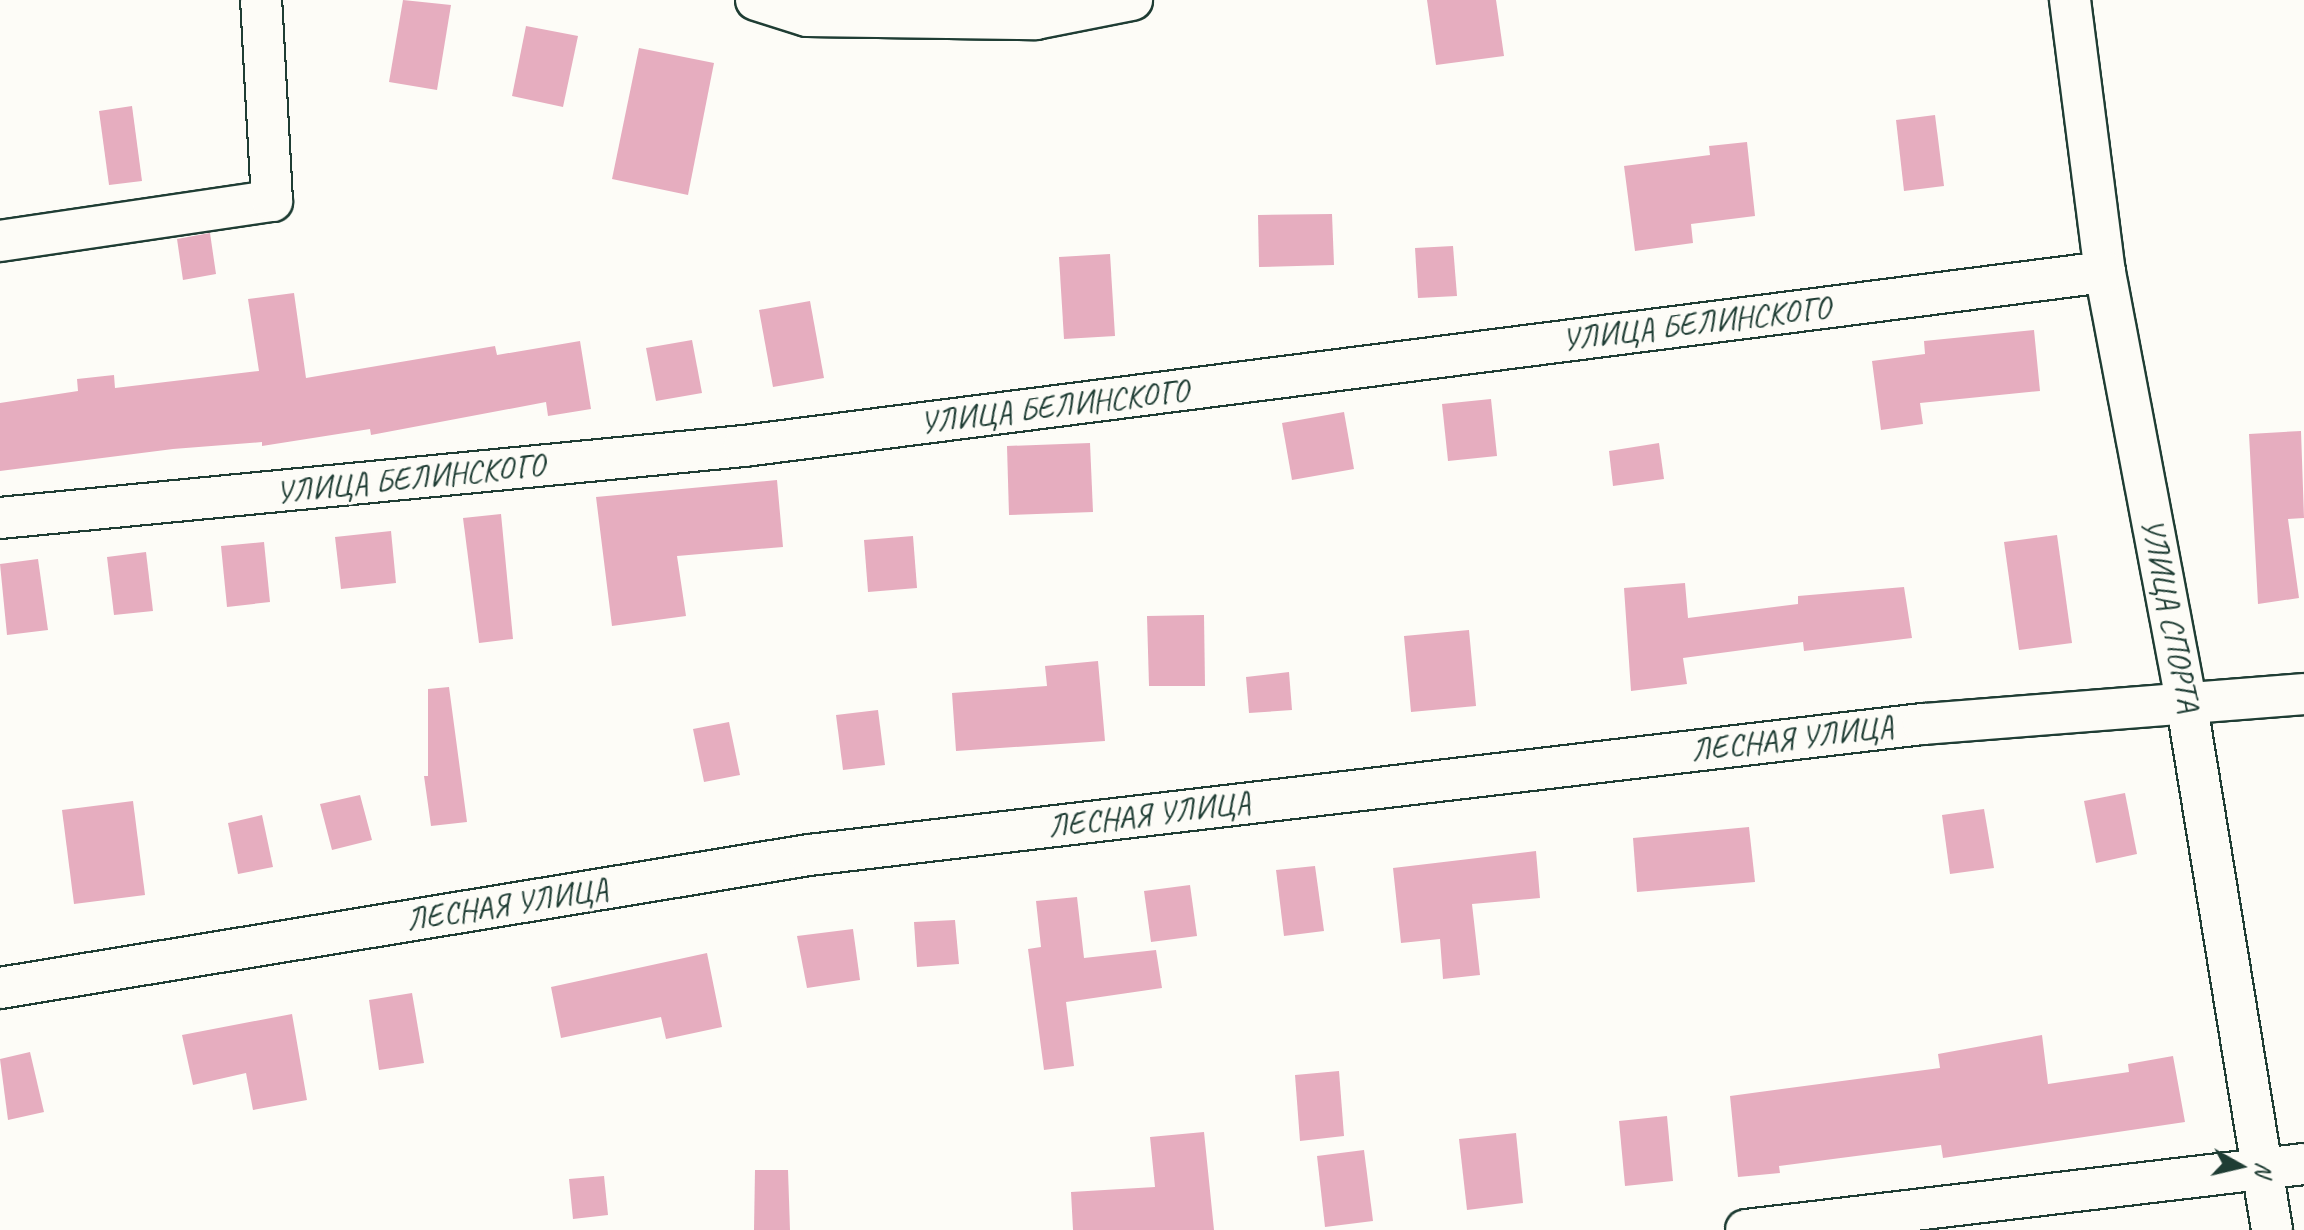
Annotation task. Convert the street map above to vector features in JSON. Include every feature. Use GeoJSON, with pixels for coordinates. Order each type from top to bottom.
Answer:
{"type":"FeatureCollection","features":[{"type":"Feature","properties":{"kind":"street"},"geometry":{"type":"LineString","coordinates":[[0,241],[272,201],[261,0]]}},
{"type":"Feature","properties":{"kind":"street"},"geometry":{"type":"LineString","coordinates":[[756,0],[807,16],[1036,19],[1132,0]]}},
{"type":"Feature","properties":{"kind":"street","name":"УЛИЦА СПОРТА"},"geometry":{"type":"LineString","coordinates":[[2070,0],[2105,272],[2186,700],[2272,1230]]}},
{"type":"Feature","properties":{"kind":"street","name":"УЛИЦА БЕЛИНСКОГО"},"geometry":{"type":"LineString","coordinates":[[0,518],[744,446],[2105,272]]}},
{"type":"Feature","properties":{"kind":"street","name":"ЛЕСНАЯ УЛИЦА"},"geometry":{"type":"LineString","coordinates":[[0,988],[809,855],[1923,724],[2186,700],[2304,694]]}},
{"type":"Feature","properties":{"kind":"street"},"geometry":{"type":"LineString","coordinates":[[1746,1230],[2261,1166],[2304,1164]]}},
{"type":"Feature","properties":{"kind":"building"},"geometry":{"type":"Polygon","coordinates":[[[403,0],[451,5],[437,90],[389,82],[403,0]]]}},
{"type":"Feature","properties":{"kind":"building"},"geometry":{"type":"Polygon","coordinates":[[[1427,0],[1496,0],[1504,56],[1436,65],[1427,0]]]}},
{"type":"Feature","properties":{"kind":"building"},"geometry":{"type":"Polygon","coordinates":[[[526,26],[578,36],[563,107],[512,96],[526,26]]]}},
{"type":"Feature","properties":{"kind":"building"},"geometry":{"type":"Polygon","coordinates":[[[639,48],[714,63],[688,195],[612,179],[639,48]]]}},
{"type":"Feature","properties":{"kind":"building"},"geometry":{"type":"Polygon","coordinates":[[[132,106],[142,181],[109,185],[99,111],[132,106]]]}},
{"type":"Feature","properties":{"kind":"building"},"geometry":{"type":"Polygon","coordinates":[[[1935,115],[1944,186],[1904,191],[1896,120],[1935,115]]]}},
{"type":"Feature","properties":{"kind":"building"},"geometry":{"type":"Polygon","coordinates":[[[1747,142],[1755,216],[1691,224],[1693,243],[1635,251],[1624,166],[1710,155],[1709,146],[1747,142]]]}},
{"type":"Feature","properties":{"kind":"building"},"geometry":{"type":"Polygon","coordinates":[[[1332,214],[1334,265],[1259,267],[1258,215],[1332,214]]]}},
{"type":"Feature","properties":{"kind":"building"},"geometry":{"type":"Polygon","coordinates":[[[210,233],[216,274],[183,280],[177,239],[210,233]]]}},
{"type":"Feature","properties":{"kind":"building"},"geometry":{"type":"Polygon","coordinates":[[[1453,246],[1457,296],[1418,298],[1415,248],[1453,246]]]}},
{"type":"Feature","properties":{"kind":"building"},"geometry":{"type":"Polygon","coordinates":[[[1110,254],[1115,336],[1064,339],[1059,257],[1110,254]]]}},
{"type":"Feature","properties":{"kind":"building"},"geometry":{"type":"Polygon","coordinates":[[[294,293],[306,378],[495,346],[497,355],[580,341],[591,409],[548,416],[546,402],[371,435],[370,429],[262,446],[262,442],[173,449],[0,471],[0,403],[78,391],[77,379],[114,375],[115,388],[259,371],[248,299],[294,293]]]}},
{"type":"Feature","properties":{"kind":"building"},"geometry":{"type":"Polygon","coordinates":[[[810,301],[824,378],[773,387],[759,310],[810,301]]]}},
{"type":"Feature","properties":{"kind":"building"},"geometry":{"type":"Polygon","coordinates":[[[2034,330],[2040,391],[1920,403],[1923,424],[1881,430],[1872,361],[1925,354],[1924,341],[2034,330]]]}},
{"type":"Feature","properties":{"kind":"building"},"geometry":{"type":"Polygon","coordinates":[[[692,340],[702,393],[656,401],[646,348],[692,340]]]}},
{"type":"Feature","properties":{"kind":"building"},"geometry":{"type":"Polygon","coordinates":[[[1491,399],[1497,456],[1448,461],[1442,404],[1491,399]]]}},
{"type":"Feature","properties":{"kind":"building"},"geometry":{"type":"Polygon","coordinates":[[[1344,412],[1354,469],[1292,480],[1282,423],[1344,412]]]}},
{"type":"Feature","properties":{"kind":"building"},"geometry":{"type":"Polygon","coordinates":[[[2301,431],[2304,518],[2288,519],[2299,598],[2258,604],[2249,434],[2301,431]]]}},
{"type":"Feature","properties":{"kind":"building"},"geometry":{"type":"Polygon","coordinates":[[[1090,443],[1093,512],[1009,515],[1007,446],[1090,443]]]}},
{"type":"Feature","properties":{"kind":"building"},"geometry":{"type":"Polygon","coordinates":[[[1659,443],[1664,479],[1613,486],[1609,451],[1659,443]]]}},
{"type":"Feature","properties":{"kind":"building"},"geometry":{"type":"Polygon","coordinates":[[[777,480],[783,547],[677,556],[686,616],[612,626],[596,497],[777,480]]]}},
{"type":"Feature","properties":{"kind":"building"},"geometry":{"type":"Polygon","coordinates":[[[501,514],[513,639],[479,643],[463,518],[501,514]]]}},
{"type":"Feature","properties":{"kind":"building"},"geometry":{"type":"Polygon","coordinates":[[[391,531],[396,583],[341,589],[335,537],[391,531]]]}},
{"type":"Feature","properties":{"kind":"building"},"geometry":{"type":"Polygon","coordinates":[[[2057,535],[2072,643],[2019,650],[2004,542],[2057,535]]]}},
{"type":"Feature","properties":{"kind":"building"},"geometry":{"type":"Polygon","coordinates":[[[913,536],[917,588],[868,592],[864,540],[913,536]]]}},
{"type":"Feature","properties":{"kind":"building"},"geometry":{"type":"Polygon","coordinates":[[[264,542],[270,602],[227,607],[221,546],[264,542]]]}},
{"type":"Feature","properties":{"kind":"building"},"geometry":{"type":"Polygon","coordinates":[[[146,552],[153,611],[114,615],[107,557],[146,552]]]}},
{"type":"Feature","properties":{"kind":"building"},"geometry":{"type":"Polygon","coordinates":[[[38,559],[48,630],[7,635],[0,564],[38,559]]]}},
{"type":"Feature","properties":{"kind":"building"},"geometry":{"type":"Polygon","coordinates":[[[1685,583],[1688,618],[1798,604],[1798,596],[1904,587],[1912,638],[1804,651],[1803,642],[1683,658],[1687,684],[1631,691],[1624,588],[1685,583]]]}},
{"type":"Feature","properties":{"kind":"building"},"geometry":{"type":"Polygon","coordinates":[[[1204,615],[1205,686],[1149,686],[1147,616],[1204,615]]]}},
{"type":"Feature","properties":{"kind":"building"},"geometry":{"type":"Polygon","coordinates":[[[1469,630],[1476,706],[1411,712],[1404,636],[1469,630]]]}},
{"type":"Feature","properties":{"kind":"building"},"geometry":{"type":"Polygon","coordinates":[[[1098,661],[1105,741],[956,751],[952,693],[1047,686],[1045,666],[1098,661]]]}},
{"type":"Feature","properties":{"kind":"building"},"geometry":{"type":"Polygon","coordinates":[[[1289,672],[1292,710],[1249,713],[1246,677],[1289,672]]]}},
{"type":"Feature","properties":{"kind":"building"},"geometry":{"type":"Polygon","coordinates":[[[449,687],[467,822],[431,826],[424,776],[428,776],[428,689],[449,687]]]}},
{"type":"Feature","properties":{"kind":"building"},"geometry":{"type":"Polygon","coordinates":[[[878,710],[885,765],[843,770],[836,715],[878,710]]]}},
{"type":"Feature","properties":{"kind":"building"},"geometry":{"type":"Polygon","coordinates":[[[729,722],[740,775],[704,782],[693,729],[729,722]]]}},
{"type":"Feature","properties":{"kind":"building"},"geometry":{"type":"Polygon","coordinates":[[[2125,793],[2137,854],[2096,863],[2084,801],[2125,793]]]}},
{"type":"Feature","properties":{"kind":"building"},"geometry":{"type":"Polygon","coordinates":[[[360,795],[372,840],[332,850],[320,804],[360,795]]]}},
{"type":"Feature","properties":{"kind":"building"},"geometry":{"type":"Polygon","coordinates":[[[133,801],[145,895],[74,904],[62,810],[133,801]]]}},
{"type":"Feature","properties":{"kind":"building"},"geometry":{"type":"Polygon","coordinates":[[[1984,809],[1994,868],[1950,874],[1942,815],[1984,809]]]}},
{"type":"Feature","properties":{"kind":"building"},"geometry":{"type":"Polygon","coordinates":[[[262,815],[273,867],[238,874],[228,823],[262,815]]]}},
{"type":"Feature","properties":{"kind":"building"},"geometry":{"type":"Polygon","coordinates":[[[1749,827],[1755,882],[1637,892],[1633,838],[1749,827]]]}},
{"type":"Feature","properties":{"kind":"building"},"geometry":{"type":"Polygon","coordinates":[[[1536,851],[1540,898],[1472,904],[1480,975],[1443,979],[1440,939],[1401,943],[1393,868],[1536,851]]]}},
{"type":"Feature","properties":{"kind":"building"},"geometry":{"type":"Polygon","coordinates":[[[1315,866],[1324,931],[1284,936],[1276,870],[1315,866]]]}},
{"type":"Feature","properties":{"kind":"building"},"geometry":{"type":"Polygon","coordinates":[[[1190,885],[1197,936],[1151,942],[1144,891],[1190,885]]]}},
{"type":"Feature","properties":{"kind":"building"},"geometry":{"type":"Polygon","coordinates":[[[1077,897],[1084,958],[1156,950],[1162,988],[1066,1002],[1074,1066],[1044,1070],[1028,949],[1041,947],[1036,901],[1077,897]]]}},
{"type":"Feature","properties":{"kind":"building"},"geometry":{"type":"Polygon","coordinates":[[[955,920],[959,964],[917,967],[914,922],[955,920]]]}},
{"type":"Feature","properties":{"kind":"building"},"geometry":{"type":"Polygon","coordinates":[[[853,929],[860,980],[807,988],[797,936],[853,929]]]}},
{"type":"Feature","properties":{"kind":"building"},"geometry":{"type":"Polygon","coordinates":[[[707,953],[722,1027],[666,1039],[661,1017],[561,1038],[551,987],[707,953]]]}},
{"type":"Feature","properties":{"kind":"building"},"geometry":{"type":"Polygon","coordinates":[[[412,993],[424,1063],[379,1070],[369,1000],[412,993]]]}},
{"type":"Feature","properties":{"kind":"building"},"geometry":{"type":"Polygon","coordinates":[[[292,1014],[307,1100],[253,1110],[246,1073],[193,1085],[182,1035],[292,1014]]]}},
{"type":"Feature","properties":{"kind":"building"},"geometry":{"type":"Polygon","coordinates":[[[2042,1035],[2048,1084],[2129,1072],[2128,1064],[2173,1056],[2185,1122],[1943,1158],[1941,1145],[1779,1166],[1780,1173],[1738,1177],[1730,1096],[1940,1068],[1938,1054],[2042,1035]]]}},
{"type":"Feature","properties":{"kind":"building"},"geometry":{"type":"Polygon","coordinates":[[[30,1052],[44,1112],[8,1120],[0,1059],[30,1052]]]}},
{"type":"Feature","properties":{"kind":"building"},"geometry":{"type":"Polygon","coordinates":[[[1339,1071],[1344,1136],[1300,1141],[1295,1075],[1339,1071]]]}},
{"type":"Feature","properties":{"kind":"building"},"geometry":{"type":"Polygon","coordinates":[[[1667,1116],[1673,1181],[1625,1186],[1619,1121],[1667,1116]]]}},
{"type":"Feature","properties":{"kind":"building"},"geometry":{"type":"Polygon","coordinates":[[[1204,1132],[1214,1230],[1073,1230],[1071,1192],[1155,1187],[1150,1137],[1204,1132]]]}},
{"type":"Feature","properties":{"kind":"building"},"geometry":{"type":"Polygon","coordinates":[[[1516,1133],[1523,1203],[1467,1210],[1459,1139],[1516,1133]]]}},
{"type":"Feature","properties":{"kind":"building"},"geometry":{"type":"Polygon","coordinates":[[[1364,1150],[1373,1221],[1325,1227],[1317,1156],[1364,1150]]]}},
{"type":"Feature","properties":{"kind":"building"},"geometry":{"type":"Polygon","coordinates":[[[755,1170],[788,1170],[790,1230],[754,1230],[755,1170]]]}},
{"type":"Feature","properties":{"kind":"building"},"geometry":{"type":"Polygon","coordinates":[[[604,1176],[608,1215],[573,1219],[569,1179],[604,1176]]]}}]}
